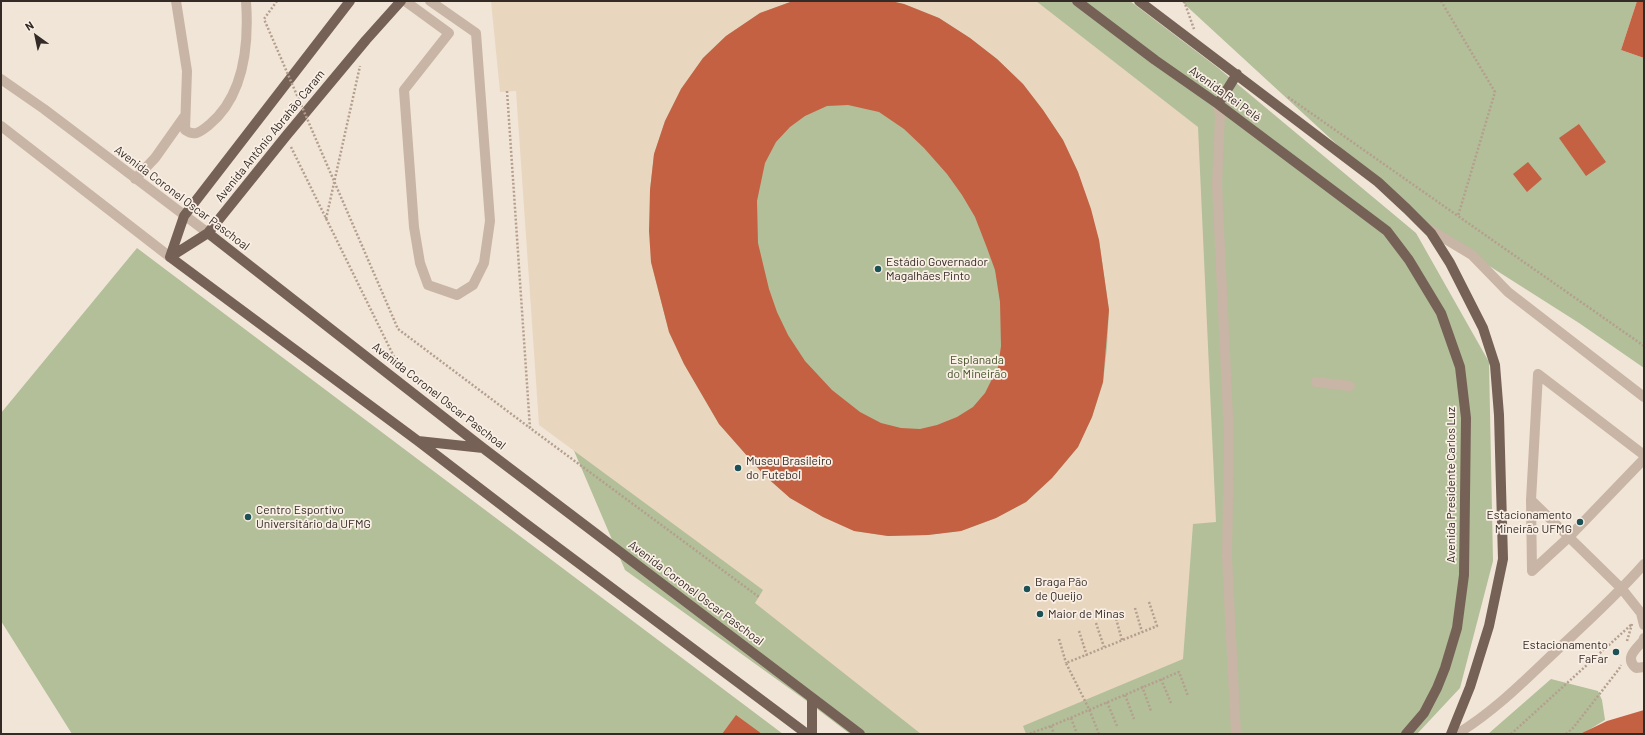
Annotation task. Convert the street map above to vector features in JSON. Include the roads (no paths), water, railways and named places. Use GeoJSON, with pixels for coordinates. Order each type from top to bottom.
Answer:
{"type":"FeatureCollection","features":[{"type":"Feature","properties":{"kind":"main road","name":"Avenida Antônio Abrahão Caram"},"geometry":{"type":"LineString","coordinates":[[170,257],[184,216],[350,1]]}},
{"type":"Feature","properties":{"kind":"main road","name":"Avenida Antônio Abrahão Caram"},"geometry":{"type":"LineString","coordinates":[[170,257],[208,233],[286,136],[366,40],[401,1]]}},
{"type":"Feature","properties":{"kind":"main road","name":"Avenida Rei Pelé"},"geometry":{"type":"LineString","coordinates":[[1077,1],[1154,60],[1218,104],[1357,208]]}},
{"type":"Feature","properties":{"kind":"main road","name":"Avenida Rei Pelé"},"geometry":{"type":"LineString","coordinates":[[1139,1],[1378,182],[1407,208],[1423,225]]}},
{"type":"Feature","properties":{"kind":"main road"},"geometry":{"type":"LineString","coordinates":[[1218,104],[1237,74]]}},
{"type":"Feature","properties":{"kind":"main road","name":"Avenida Presidente Carlos Luz"},"geometry":{"type":"LineString","coordinates":[[1357,208],[1387,231],[1409,260],[1441,313],[1460,368],[1466,418],[1464,575],[1457,628],[1437,688],[1424,713],[1406,734]]}},
{"type":"Feature","properties":{"kind":"main road"},"geometry":{"type":"LineString","coordinates":[[1423,225],[1431,233],[1450,263],[1483,328],[1495,365],[1499,415],[1503,559],[1489,626],[1470,687],[1451,734]]}},
{"type":"Feature","properties":{"kind":"main road","name":"Avenida Coronel Oscar Paschoal"},"geometry":{"type":"LineString","coordinates":[[208,233],[484,448],[860,734]]}},
{"type":"Feature","properties":{"kind":"main road"},"geometry":{"type":"LineString","coordinates":[[170,257],[418,441],[807,734]]}},
{"type":"Feature","properties":{"kind":"main road"},"geometry":{"type":"LineString","coordinates":[[418,441],[484,448]]}},
{"type":"Feature","properties":{"kind":"main road"},"geometry":{"type":"LineString","coordinates":[[812,698],[812,734]]}},
{"type":"Feature","properties":{"kind":"street"},"geometry":{"type":"LineString","coordinates":[[176,1],[188,72],[184,117],[185,130],[190,134],[198,133],[217,118],[234,91],[244,62],[248,25],[246,1]]}},
{"type":"Feature","properties":{"kind":"street"},"geometry":{"type":"LineString","coordinates":[[405,1],[449,34],[404,90],[414,227],[420,263],[428,286],[456,295],[473,285],[484,263],[490,221],[476,33],[430,1]]}},
{"type":"Feature","properties":{"kind":"street","name":"Avenida Coronel Oscar Paschoal"},"geometry":{"type":"LineString","coordinates":[[1,79],[208,233]]}},
{"type":"Feature","properties":{"kind":"street"},"geometry":{"type":"LineString","coordinates":[[1218,104],[1220,117],[1217,192],[1229,437],[1227,557],[1236,734]]}},
{"type":"Feature","properties":{"kind":"street"},"geometry":{"type":"LineString","coordinates":[[135,179],[155,158],[184,117]]}},
{"type":"Feature","properties":{"kind":"street"},"geometry":{"type":"LineString","coordinates":[[1,126],[170,257]]}},
{"type":"Feature","properties":{"kind":"street"},"geometry":{"type":"LineString","coordinates":[[1423,225],[1472,255],[1508,292],[1644,397]]}},
{"type":"Feature","properties":{"kind":"street"},"geometry":{"type":"LineString","coordinates":[[1644,455],[1538,374],[1531,500],[1532,571],[1569,537],[1644,459]]}},
{"type":"Feature","properties":{"kind":"street"},"geometry":{"type":"LineString","coordinates":[[1316,382],[1350,386]]}},
{"type":"Feature","properties":{"kind":"street"},"geometry":{"type":"LineString","coordinates":[[1531,500],[1622,589],[1642,613],[1644,625]]}},
{"type":"Feature","properties":{"kind":"street"},"geometry":{"type":"LineString","coordinates":[[1457,734],[1479,720],[1506,698],[1622,589],[1644,564]]}},
{"type":"Feature","properties":{"kind":"street"},"geometry":{"type":"LineString","coordinates":[[1644,638],[1630,655],[1630,660],[1632,665],[1636,668],[1644,667]]}},
{"type":"Feature","properties":{"kind":"place","name":"Estádio Governador Magalhães Pinto"},"geometry":{"type":"Point","coordinates":[878,269]}},
{"type":"Feature","properties":{"kind":"place","name":"Museu Brasileiro do Futebol"},"geometry":{"type":"Point","coordinates":[738,468]}},
{"type":"Feature","properties":{"kind":"place","name":"Centro Esportivo Universitário da UFMG"},"geometry":{"type":"Point","coordinates":[248,517]}},
{"type":"Feature","properties":{"kind":"place","name":"Estacionamento Mineirão UFMG"},"geometry":{"type":"Point","coordinates":[1580,522]}},
{"type":"Feature","properties":{"kind":"place","name":"Braga Pão de Queijo"},"geometry":{"type":"Point","coordinates":[1027,589]}},
{"type":"Feature","properties":{"kind":"place","name":"Maior de Minas"},"geometry":{"type":"Point","coordinates":[1040,614]}},
{"type":"Feature","properties":{"kind":"place","name":"Estacionamento FaFar"},"geometry":{"type":"Point","coordinates":[1616,652]}},
{"type":"Feature","properties":{"kind":"park label","name":"Esplanada do Mineirão"},"geometry":{"type":"Point","coordinates":[977,367]}}]}
